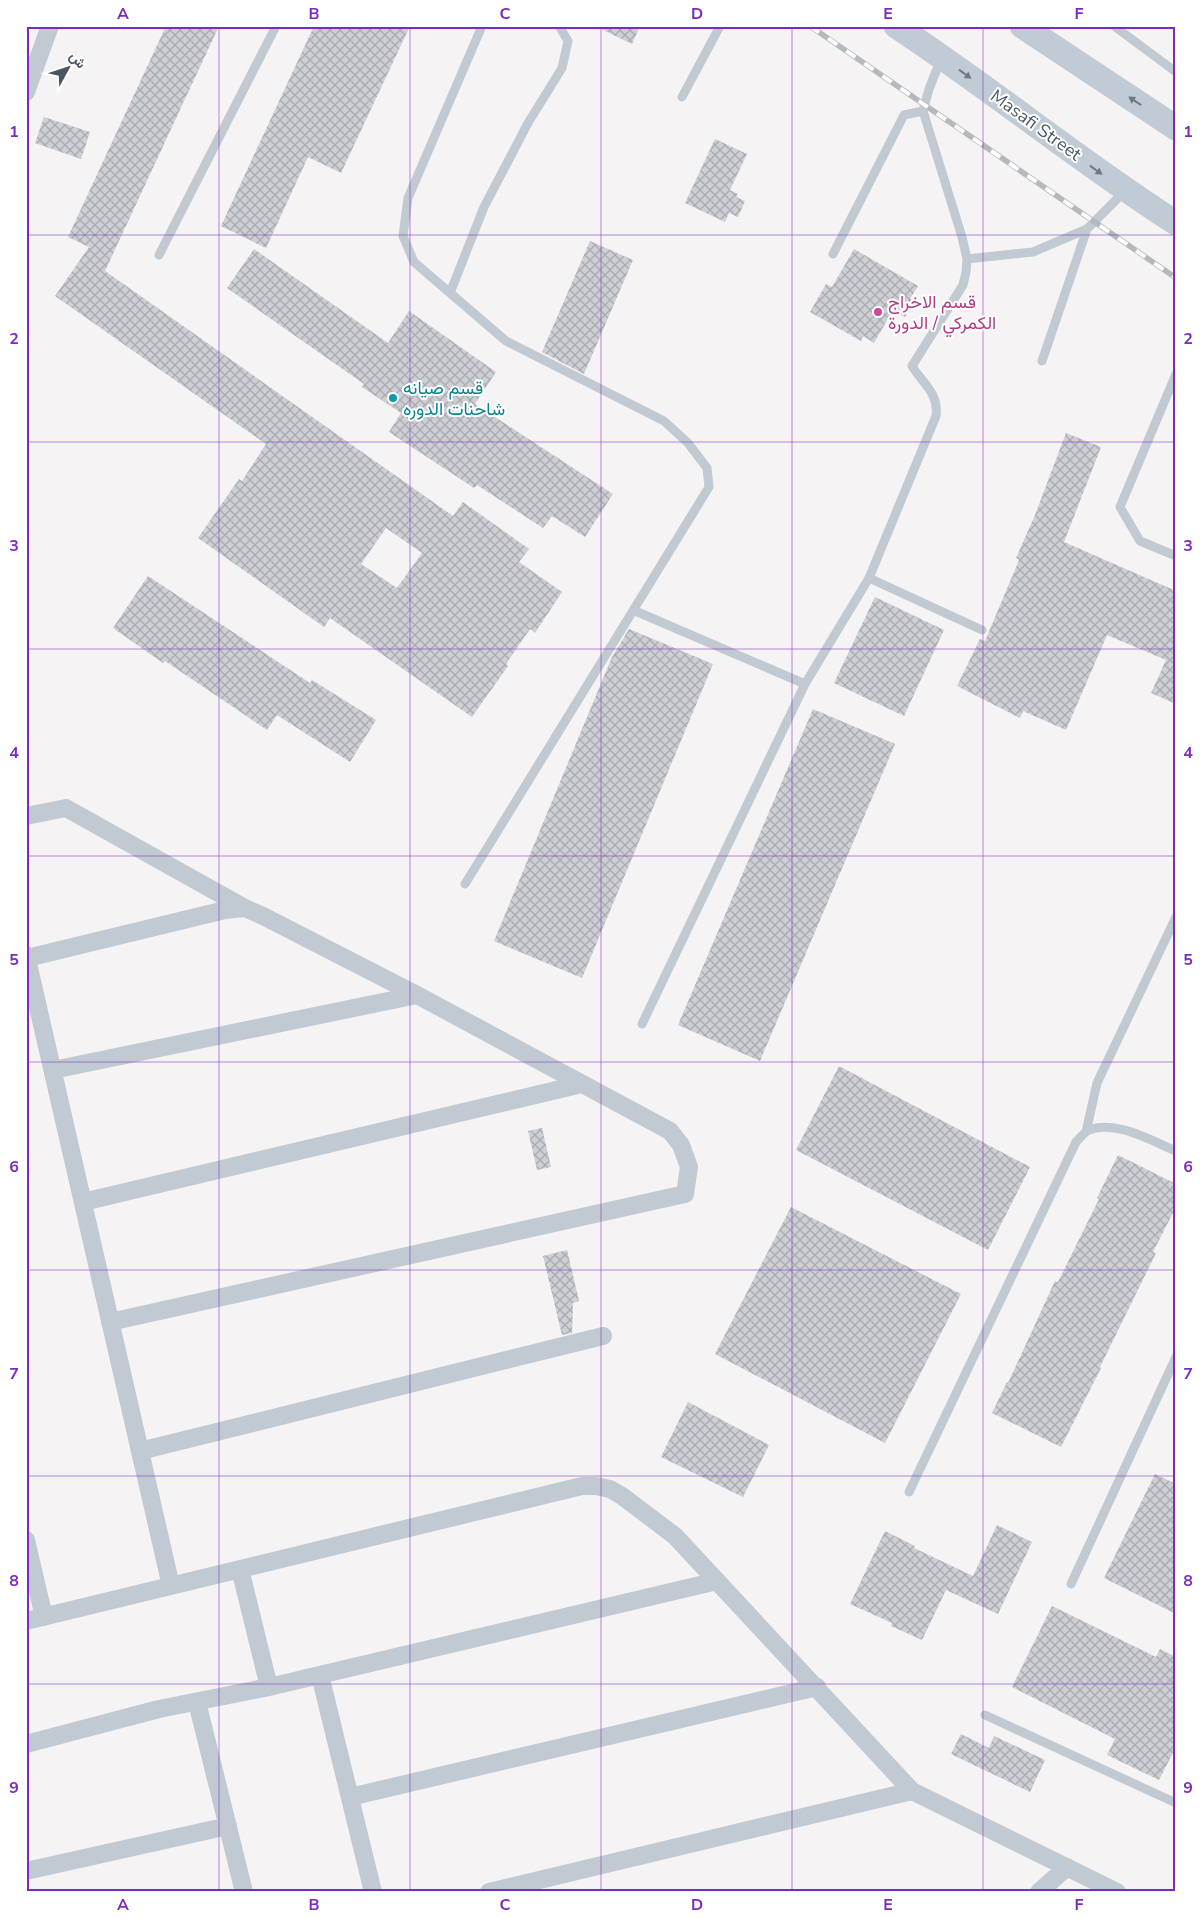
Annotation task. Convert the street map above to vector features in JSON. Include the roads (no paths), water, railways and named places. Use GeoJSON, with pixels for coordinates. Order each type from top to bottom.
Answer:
{"type":"FeatureCollection","features":[{"type":"Feature","properties":{"kind":"main road","name":"Masafi Street"},"geometry":{"type":"LineString","coordinates":[[896,26],[942,56],[1125,191],[1176,223]]}},
{"type":"Feature","properties":{"kind":"main road"},"geometry":{"type":"LineString","coordinates":[[1022,26],[1176,128]]}},
{"type":"Feature","properties":{"kind":"street"},"geometry":{"type":"LineString","coordinates":[[26,92],[48,27]]}},
{"type":"Feature","properties":{"kind":"street"},"geometry":{"type":"LineString","coordinates":[[26,816],[66,808],[244,908],[417,995],[670,1130],[681,1145],[689,1167],[685,1194],[110,1322]]}},
{"type":"Feature","properties":{"kind":"street"},"geometry":{"type":"LineString","coordinates":[[171,1586],[27,956],[225,910],[244,908]]}},
{"type":"Feature","properties":{"kind":"street"},"geometry":{"type":"LineString","coordinates":[[53,1070],[417,995]]}},
{"type":"Feature","properties":{"kind":"street"},"geometry":{"type":"LineString","coordinates":[[83,1202],[582,1084]]}},
{"type":"Feature","properties":{"kind":"street"},"geometry":{"type":"LineString","coordinates":[[140,1451],[603,1336]]}},
{"type":"Feature","properties":{"kind":"street"},"geometry":{"type":"LineString","coordinates":[[26,1621],[582,1486],[610,1489],[647,1513],[675,1536],[912,1791],[1117,1892]]}},
{"type":"Feature","properties":{"kind":"street"},"geometry":{"type":"LineString","coordinates":[[26,1540],[44,1617]]}},
{"type":"Feature","properties":{"kind":"street"},"geometry":{"type":"LineString","coordinates":[[240,1569],[270,1687]]}},
{"type":"Feature","properties":{"kind":"street"},"geometry":{"type":"LineString","coordinates":[[26,1744],[159,1709],[270,1687],[717,1581]]}},
{"type":"Feature","properties":{"kind":"street"},"geometry":{"type":"LineString","coordinates":[[320,1675],[373,1892]]}},
{"type":"Feature","properties":{"kind":"street"},"geometry":{"type":"LineString","coordinates":[[350,1797],[817,1687]]}},
{"type":"Feature","properties":{"kind":"street"},"geometry":{"type":"LineString","coordinates":[[197,1702],[244,1892]]}},
{"type":"Feature","properties":{"kind":"street"},"geometry":{"type":"LineString","coordinates":[[489,1892],[912,1791]]}},
{"type":"Feature","properties":{"kind":"street"},"geometry":{"type":"LineString","coordinates":[[26,1870],[228,1826]]}},
{"type":"Feature","properties":{"kind":"street"},"geometry":{"type":"LineString","coordinates":[[1039,1892],[1067,1867]]}},
{"type":"Feature","properties":{"kind":"lane"},"geometry":{"type":"LineString","coordinates":[[159,254],[276,26]]}},
{"type":"Feature","properties":{"kind":"lane"},"geometry":{"type":"LineString","coordinates":[[465,884],[709,487],[707,468],[688,443],[664,421],[506,341],[414,262],[403,236],[408,198],[482,26]]}},
{"type":"Feature","properties":{"kind":"lane"},"geometry":{"type":"LineString","coordinates":[[450,293],[484,207],[528,123],[562,68],[568,40],[560,26]]}},
{"type":"Feature","properties":{"kind":"lane"},"geometry":{"type":"LineString","coordinates":[[682,97],[720,26]]}},
{"type":"Feature","properties":{"kind":"lane"},"geometry":{"type":"LineString","coordinates":[[1114,26],[1176,72]]}},
{"type":"Feature","properties":{"kind":"lane"},"geometry":{"type":"LineString","coordinates":[[642,1024],[805,684],[870,578],[936,416],[935,396],[919,378],[912,366],[963,285],[967,259],[924,111],[929,89],[942,56]]}},
{"type":"Feature","properties":{"kind":"lane"},"geometry":{"type":"LineString","coordinates":[[833,254],[904,115],[924,111]]}},
{"type":"Feature","properties":{"kind":"lane"},"geometry":{"type":"LineString","coordinates":[[967,259],[1033,252],[1088,229],[1125,191]]}},
{"type":"Feature","properties":{"kind":"lane"},"geometry":{"type":"LineString","coordinates":[[1042,361],[1088,229]]}},
{"type":"Feature","properties":{"kind":"lane"},"geometry":{"type":"LineString","coordinates":[[1176,374],[1120,507],[1140,541],[1176,556]]}},
{"type":"Feature","properties":{"kind":"lane"},"geometry":{"type":"LineString","coordinates":[[870,578],[982,630]]}},
{"type":"Feature","properties":{"kind":"lane"},"geometry":{"type":"LineString","coordinates":[[633,610],[805,684]]}},
{"type":"Feature","properties":{"kind":"lane"},"geometry":{"type":"LineString","coordinates":[[1086,1132],[1098,1083],[1176,917]]}},
{"type":"Feature","properties":{"kind":"lane"},"geometry":{"type":"LineString","coordinates":[[909,1492],[1076,1142],[1086,1132],[1101,1128],[1127,1130],[1176,1151]]}},
{"type":"Feature","properties":{"kind":"lane"},"geometry":{"type":"LineString","coordinates":[[1071,1584],[1176,1357]]}},
{"type":"Feature","properties":{"kind":"lane"},"geometry":{"type":"LineString","coordinates":[[985,1715],[1176,1803]]}},
{"type":"Feature","properties":{"kind":"railway"},"geometry":{"type":"LineString","coordinates":[[810,26],[1176,278]]}},
{"type":"Feature","properties":{"kind":"place","name":"قسم الاخراج الكمركي / الدورة"},"geometry":{"type":"Point","coordinates":[878,312]}},
{"type":"Feature","properties":{"kind":"place","name":"قسم صيانه شاحنات الدوره"},"geometry":{"type":"Point","coordinates":[393,398]}}]}
